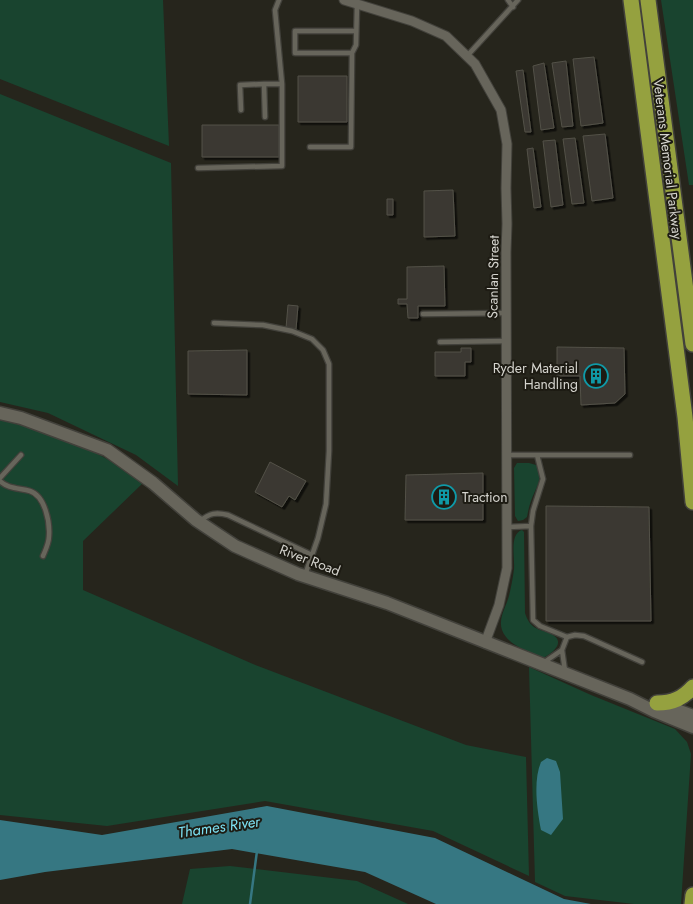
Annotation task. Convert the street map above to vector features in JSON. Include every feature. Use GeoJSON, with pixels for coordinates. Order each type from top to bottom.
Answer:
{"type":"FeatureCollection","features":[{"type":"Feature","properties":{"kind":"highway","name":"Veterans Memorial Parkway"},"geometry":{"type":"LineString","coordinates":[[631,0],[685,417],[693,502]]}},
{"type":"Feature","properties":{"kind":"highway","name":"Veterans Memorial Parkway"},"geometry":{"type":"LineString","coordinates":[[648,0],[693,344]]}},
{"type":"Feature","properties":{"kind":"highway"},"geometry":{"type":"LineString","coordinates":[[657,703],[674,701],[684,696],[693,687]]}},
{"type":"Feature","properties":{"kind":"highway"},"geometry":{"type":"LineString","coordinates":[[692,904],[693,895]]}},
{"type":"Feature","properties":{"kind":"street","name":"Scanlan Street"},"geometry":{"type":"LineString","coordinates":[[344,0],[412,21],[446,36],[475,64],[501,110],[507,144],[507,568],[504,587],[485,643]]}},
{"type":"Feature","properties":{"kind":"street","name":"River Road"},"geometry":{"type":"LineString","coordinates":[[0,413],[21,418],[107,450],[153,482],[199,522],[235,546],[305,576],[388,603],[630,699],[693,727]]}},
{"type":"Feature","properties":{"kind":"street","name":"River Road"},"geometry":{"type":"LineString","coordinates":[[630,699],[657,703],[693,716]]}},
{"type":"Feature","properties":{"kind":"lane"},"geometry":{"type":"LineString","coordinates":[[198,168],[282,166],[282,84],[275,10],[279,0]]}},
{"type":"Feature","properties":{"kind":"lane"},"geometry":{"type":"LineString","coordinates":[[508,0],[513,7]]}},
{"type":"Feature","properties":{"kind":"lane"},"geometry":{"type":"LineString","coordinates":[[467,56],[518,0]]}},
{"type":"Feature","properties":{"kind":"lane"},"geometry":{"type":"LineString","coordinates":[[310,147],[351,147],[352,53],[356,45],[356,3]]}},
{"type":"Feature","properties":{"kind":"lane"},"geometry":{"type":"LineString","coordinates":[[352,53],[295,53],[295,31],[356,31]]}},
{"type":"Feature","properties":{"kind":"lane"},"geometry":{"type":"LineString","coordinates":[[264,84],[265,117]]}},
{"type":"Feature","properties":{"kind":"lane"},"geometry":{"type":"LineString","coordinates":[[241,110],[240,85],[282,84]]}},
{"type":"Feature","properties":{"kind":"lane"},"geometry":{"type":"LineString","coordinates":[[423,314],[506,313]]}},
{"type":"Feature","properties":{"kind":"lane"},"geometry":{"type":"LineString","coordinates":[[214,323],[263,325],[292,331],[312,339],[323,350],[329,364],[326,504],[318,538],[305,576]]}},
{"type":"Feature","properties":{"kind":"lane"},"geometry":{"type":"LineString","coordinates":[[440,342],[506,341]]}},
{"type":"Feature","properties":{"kind":"lane"},"geometry":{"type":"LineString","coordinates":[[21,455],[0,480],[4,485],[29,491],[38,496],[48,519],[49,528],[49,538],[44,556]]}},
{"type":"Feature","properties":{"kind":"lane"},"geometry":{"type":"LineString","coordinates":[[507,455],[630,455]]}},
{"type":"Feature","properties":{"kind":"lane"},"geometry":{"type":"LineString","coordinates":[[537,455],[543,479],[533,511],[531,526],[533,620],[540,626],[567,637],[575,635],[584,636],[642,662]]}},
{"type":"Feature","properties":{"kind":"lane"},"geometry":{"type":"LineString","coordinates":[[199,522],[216,512],[228,515],[312,555]]}},
{"type":"Feature","properties":{"kind":"lane"},"geometry":{"type":"LineString","coordinates":[[507,527],[531,526]]}},
{"type":"Feature","properties":{"kind":"lane"},"geometry":{"type":"LineString","coordinates":[[566,675],[562,650],[567,637]]}},
{"type":"Feature","properties":{"kind":"lane"},"geometry":{"type":"LineString","coordinates":[[540,664],[562,650]]}},
{"type":"Feature","properties":{"kind":"green space"},"geometry":{"type":"Polygon","coordinates":[[[0,0],[163,0],[169,146],[0,79],[0,0]]]}},
{"type":"Feature","properties":{"kind":"green space"},"geometry":{"type":"Polygon","coordinates":[[[661,0],[693,0],[693,185],[689,185],[661,0]]]}},
{"type":"Feature","properties":{"kind":"green space"},"geometry":{"type":"Polygon","coordinates":[[[0,94],[171,163],[178,486],[136,455],[48,413],[0,402],[0,94]]]}},
{"type":"Feature","properties":{"kind":"green space"},"geometry":{"type":"Polygon","coordinates":[[[0,420],[38,430],[75,444],[111,461],[143,483],[83,541],[83,590],[253,664],[466,745],[526,757],[529,876],[433,831],[265,801],[107,826],[0,815],[0,420]]]}},
{"type":"Feature","properties":{"kind":"green space"},"geometry":{"type":"Polygon","coordinates":[[[517,463],[536,465],[539,475],[527,517],[518,521],[515,516],[514,468],[517,463]]]}},
{"type":"Feature","properties":{"kind":"green space"},"geometry":{"type":"Polygon","coordinates":[[[522,530],[524,532],[525,613],[528,621],[534,627],[553,635],[558,641],[556,648],[543,658],[514,644],[505,636],[501,626],[513,576],[515,536],[522,530]]]}},
{"type":"Feature","properties":{"kind":"green space"},"geometry":{"type":"Polygon","coordinates":[[[529,667],[591,695],[675,729],[687,742],[691,754],[681,904],[634,904],[565,896],[535,882],[529,667]]]}},
{"type":"Feature","properties":{"kind":"green space"},"geometry":{"type":"Polygon","coordinates":[[[230,866],[357,881],[408,904],[182,904],[190,869],[230,866]]]}},
{"type":"Feature","properties":{"kind":"water"},"geometry":{"type":"Polygon","coordinates":[[[547,758],[556,761],[560,772],[563,819],[551,835],[541,830],[536,795],[537,778],[541,762],[547,758]]]}},
{"type":"Feature","properties":{"kind":"water","name":"Thames River"},"geometry":{"type":"Polygon","coordinates":[[[267,806],[435,838],[564,899],[591,904],[436,904],[365,872],[232,849],[45,872],[0,880],[0,820],[102,835],[267,806]]]}},
{"type":"Feature","properties":{"kind":"building"},"geometry":{"type":"Polygon","coordinates":[[[594,57],[603,123],[581,126],[573,59],[594,57]]]}},
{"type":"Feature","properties":{"kind":"building"},"geometry":{"type":"Polygon","coordinates":[[[566,61],[573,126],[562,127],[552,63],[566,61]]]}},
{"type":"Feature","properties":{"kind":"building"},"geometry":{"type":"Polygon","coordinates":[[[544,63],[554,128],[541,130],[533,66],[544,63]]]}},
{"type":"Feature","properties":{"kind":"building"},"geometry":{"type":"Polygon","coordinates":[[[523,70],[531,132],[525,132],[516,71],[523,70]]]}},
{"type":"Feature","properties":{"kind":"building"},"geometry":{"type":"Polygon","coordinates":[[[298,76],[347,76],[347,122],[298,122],[298,76]]]}},
{"type":"Feature","properties":{"kind":"building"},"geometry":{"type":"Polygon","coordinates":[[[202,125],[279,125],[279,157],[202,157],[202,125]]]}},
{"type":"Feature","properties":{"kind":"building"},"geometry":{"type":"Polygon","coordinates":[[[605,134],[613,198],[592,201],[583,136],[605,134]]]}},
{"type":"Feature","properties":{"kind":"building"},"geometry":{"type":"Polygon","coordinates":[[[575,138],[584,203],[572,204],[563,139],[575,138]]]}},
{"type":"Feature","properties":{"kind":"building"},"geometry":{"type":"Polygon","coordinates":[[[555,140],[563,205],[551,207],[543,141],[555,140]]]}},
{"type":"Feature","properties":{"kind":"building"},"geometry":{"type":"Polygon","coordinates":[[[533,148],[541,207],[534,208],[527,149],[533,148]]]}},
{"type":"Feature","properties":{"kind":"building"},"geometry":{"type":"Polygon","coordinates":[[[453,190],[455,236],[424,237],[424,191],[453,190]]]}},
{"type":"Feature","properties":{"kind":"building"},"geometry":{"type":"Polygon","coordinates":[[[387,199],[393,199],[393,215],[387,215],[387,199]]]}},
{"type":"Feature","properties":{"kind":"building"},"geometry":{"type":"Polygon","coordinates":[[[444,266],[445,306],[418,306],[418,318],[408,318],[407,304],[398,304],[398,299],[407,299],[407,267],[444,266]]]}},
{"type":"Feature","properties":{"kind":"building"},"geometry":{"type":"Polygon","coordinates":[[[288,305],[298,306],[296,329],[286,328],[288,305]]]}},
{"type":"Feature","properties":{"kind":"building","name":"Ryder Material Handling"},"geometry":{"type":"Polygon","coordinates":[[[557,347],[624,348],[625,394],[615,403],[581,405],[580,376],[557,376],[557,347]]]}},
{"type":"Feature","properties":{"kind":"building"},"geometry":{"type":"Polygon","coordinates":[[[461,348],[471,348],[471,362],[465,362],[465,376],[435,376],[435,352],[461,352],[461,348]]]}},
{"type":"Feature","properties":{"kind":"building"},"geometry":{"type":"Polygon","coordinates":[[[247,350],[247,395],[188,394],[188,351],[247,350]]]}},
{"type":"Feature","properties":{"kind":"building"},"geometry":{"type":"Polygon","coordinates":[[[270,462],[306,481],[295,500],[289,496],[282,507],[255,492],[270,462]]]}},
{"type":"Feature","properties":{"kind":"building","name":"Traction"},"geometry":{"type":"Polygon","coordinates":[[[483,473],[483,520],[405,520],[406,475],[483,473]]]}},
{"type":"Feature","properties":{"kind":"building"},"geometry":{"type":"Polygon","coordinates":[[[546,506],[649,507],[651,621],[546,621],[546,506]]]}},
{"type":"Feature","properties":{"kind":"waterway"},"geometry":{"type":"LineString","coordinates":[[250,904],[257,851]]}},
{"type":"Feature","properties":{"kind":"place","name":"Ryder Material Handling"},"geometry":{"type":"Point","coordinates":[596,376]}},
{"type":"Feature","properties":{"kind":"place","name":"Traction"},"geometry":{"type":"Point","coordinates":[444,497]}}]}
